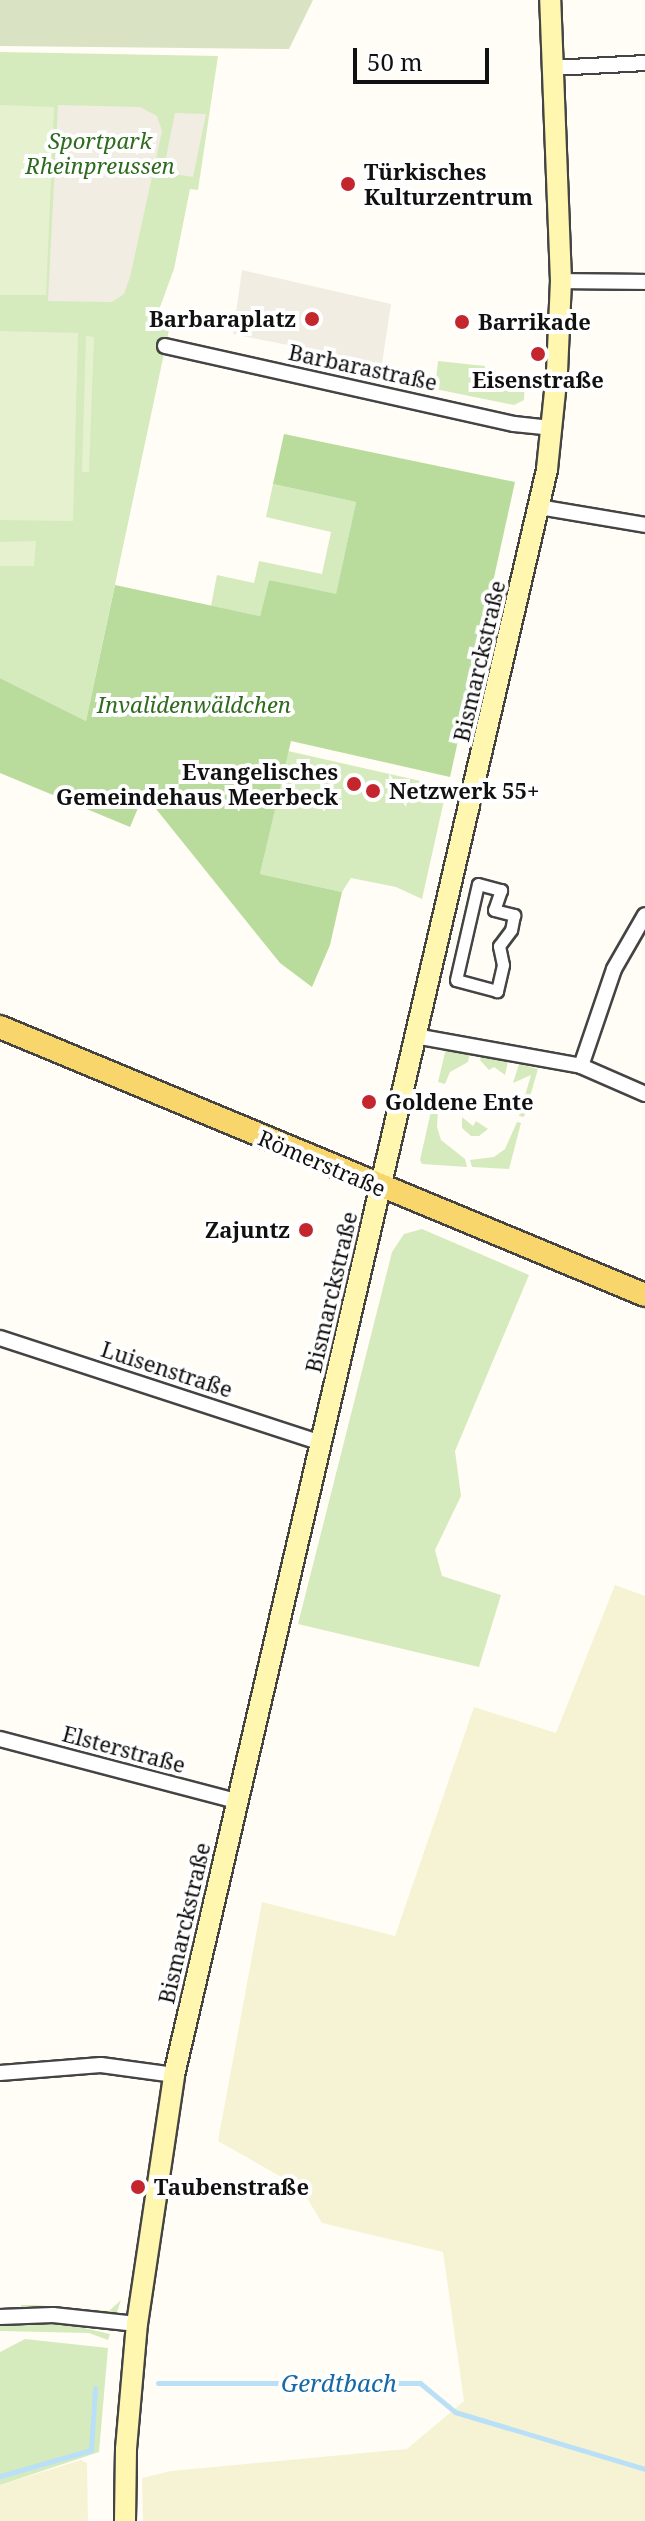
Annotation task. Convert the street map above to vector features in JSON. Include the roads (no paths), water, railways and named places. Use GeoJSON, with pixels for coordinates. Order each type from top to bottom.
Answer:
{"type":"FeatureCollection","features":[{"type":"Feature","properties":{"kind":"main road","name":"Bismarckstraße"},"geometry":{"type":"LineString","coordinates":[[125,2521],[126,2449],[137,2324],[174,2075],[539,507],[551,428],[561,281],[550,0]]}},
{"type":"Feature","properties":{"kind":"main road","name":"Römerstraße"},"geometry":{"type":"LineString","coordinates":[[0,1027],[380,1188],[645,1295]]}},
{"type":"Feature","properties":{"kind":"street"},"geometry":{"type":"LineString","coordinates":[[553,68],[645,63]]}},
{"type":"Feature","properties":{"kind":"street"},"geometry":{"type":"LineString","coordinates":[[561,281],[645,282]]}},
{"type":"Feature","properties":{"kind":"street","name":"Barbarastraße"},"geometry":{"type":"LineString","coordinates":[[165,346],[514,424],[551,428]]}},
{"type":"Feature","properties":{"kind":"street"},"geometry":{"type":"LineString","coordinates":[[539,507],[645,525]]}},
{"type":"Feature","properties":{"kind":"street"},"geometry":{"type":"LineString","coordinates":[[478,884],[501,890],[494,910],[514,915],[511,930],[499,946],[503,965],[497,991],[456,980],[478,884]]}},
{"type":"Feature","properties":{"kind":"street"},"geometry":{"type":"LineString","coordinates":[[581,1066],[614,969],[645,915]]}},
{"type":"Feature","properties":{"kind":"street"},"geometry":{"type":"LineString","coordinates":[[415,1036],[581,1066],[645,1094]]}},
{"type":"Feature","properties":{"kind":"street","name":"Luisenstraße"},"geometry":{"type":"LineString","coordinates":[[0,1338],[321,1443]]}},
{"type":"Feature","properties":{"kind":"street","name":"Elsterstraße"},"geometry":{"type":"LineString","coordinates":[[0,1739],[237,1801]]}},
{"type":"Feature","properties":{"kind":"street"},"geometry":{"type":"LineString","coordinates":[[0,2073],[101,2065],[174,2075]]}},
{"type":"Feature","properties":{"kind":"street"},"geometry":{"type":"LineString","coordinates":[[0,2317],[53,2315],[137,2324]]}},
{"type":"Feature","properties":{"kind":"waterway","name":"Gerdtbach"},"geometry":{"type":"LineString","coordinates":[[158,2383],[420,2383],[455,2412],[645,2469]]}},
{"type":"Feature","properties":{"kind":"waterway","name":"Gerdtbach"},"geometry":{"type":"LineString","coordinates":[[0,2476],[91,2450],[95,2388]]}},
{"type":"Feature","properties":{"kind":"place","name":"Türkisches Kulturzentrum"},"geometry":{"type":"Point","coordinates":[348,184]}},
{"type":"Feature","properties":{"kind":"place","name":"Barbaraplatz"},"geometry":{"type":"Point","coordinates":[312,319]}},
{"type":"Feature","properties":{"kind":"place","name":"Barrikade"},"geometry":{"type":"Point","coordinates":[462,322]}},
{"type":"Feature","properties":{"kind":"place","name":"Eisenstraße"},"geometry":{"type":"Point","coordinates":[538,354]}},
{"type":"Feature","properties":{"kind":"place","name":"Evangelisches Gemeindehaus Meerbeck"},"geometry":{"type":"Point","coordinates":[354,784]}},
{"type":"Feature","properties":{"kind":"place","name":"Netzwerk 55+"},"geometry":{"type":"Point","coordinates":[373,791]}},
{"type":"Feature","properties":{"kind":"place","name":"Goldene Ente"},"geometry":{"type":"Point","coordinates":[369,1102]}},
{"type":"Feature","properties":{"kind":"place","name":"Zajuntz"},"geometry":{"type":"Point","coordinates":[306,1230]}},
{"type":"Feature","properties":{"kind":"place","name":"Taubenstraße"},"geometry":{"type":"Point","coordinates":[138,2187]}},
{"type":"Feature","properties":{"kind":"park label","name":"Sportpark Rheinpreussen"},"geometry":{"type":"Point","coordinates":[100,152]}},
{"type":"Feature","properties":{"kind":"park label","name":"Invalidenwäldchen"},"geometry":{"type":"Point","coordinates":[194,705]}}]}
